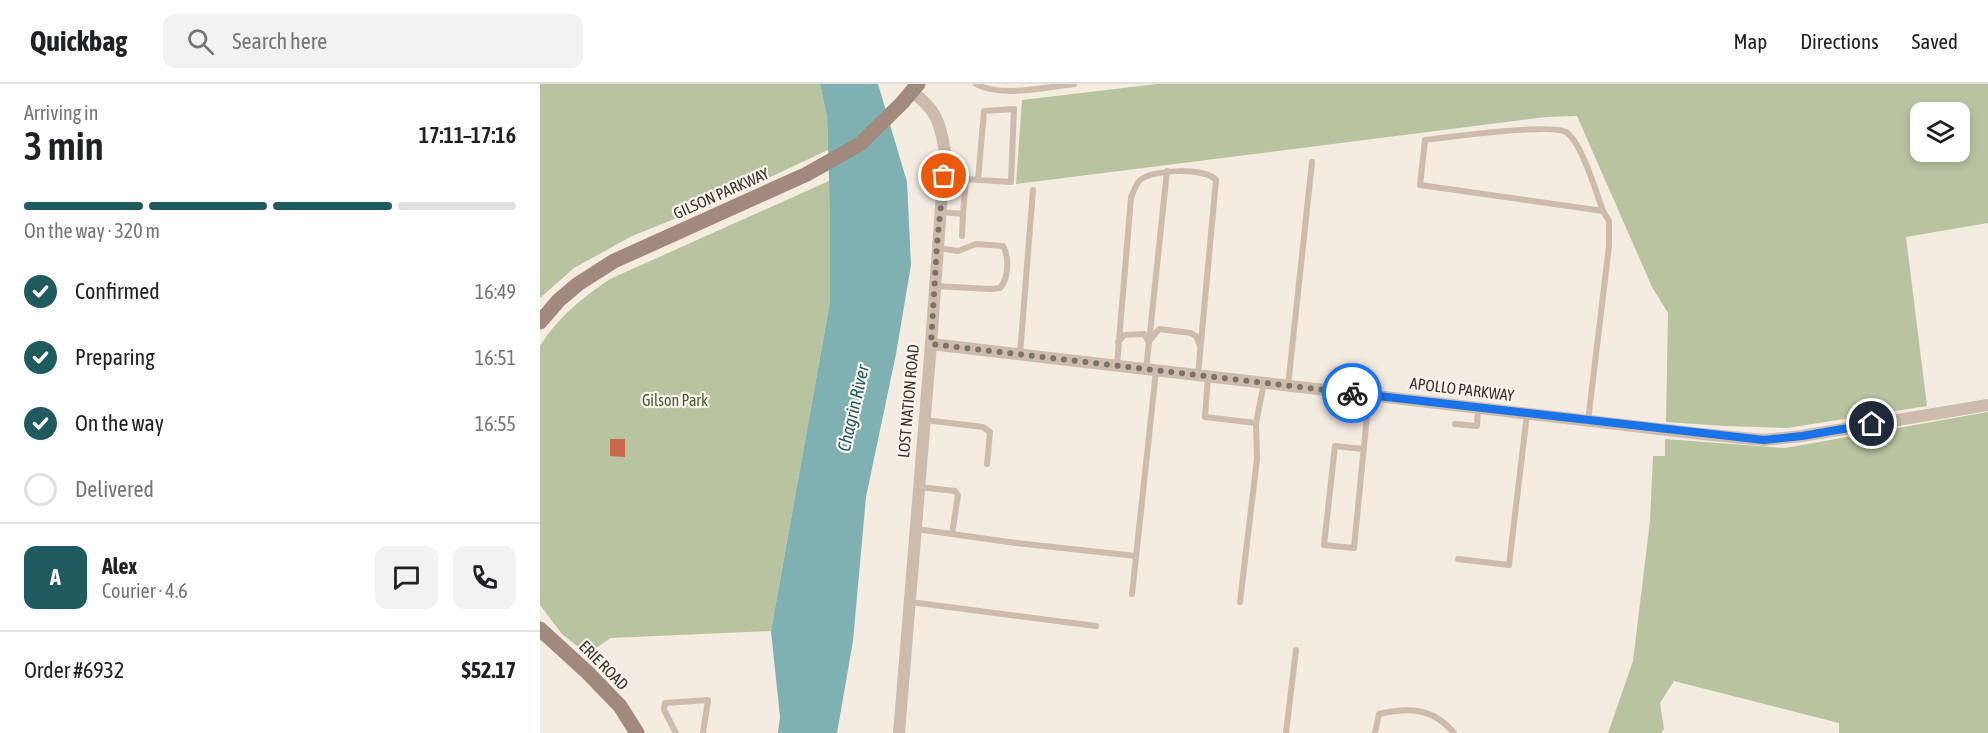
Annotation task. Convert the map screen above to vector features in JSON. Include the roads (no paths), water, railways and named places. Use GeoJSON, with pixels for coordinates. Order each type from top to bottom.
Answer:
{"type":"FeatureCollection","features":[{"type":"Feature","properties":{"kind":"street","name":"GILSON PARKWAY"},"geometry":{"type":"LineString","coordinates":[[540,322],[559,300],[578,284],[614,261],[807,174],[860,144],[902,104],[915,88]]}},
{"type":"Feature","properties":{"kind":"street","name":"LOST NATION ROAD"},"geometry":{"type":"LineString","coordinates":[[899,733],[945,151],[941,126],[933,110],[915,88]]}},
{"type":"Feature","properties":{"kind":"street","name":"APOLLO PARKWAY"},"geometry":{"type":"LineString","coordinates":[[931,344],[1764,440],[1802,436],[1988,405]]}},
{"type":"Feature","properties":{"kind":"street","name":"ERIE ROAD"},"geometry":{"type":"LineString","coordinates":[[540,629],[620,706],[637,733]]}},
{"type":"Feature","properties":{"kind":"lane"},"geometry":{"type":"LineString","coordinates":[[976,84],[987,89],[1012,90],[1074,84]]}},
{"type":"Feature","properties":{"kind":"lane"},"geometry":{"type":"LineString","coordinates":[[962,236],[966,179],[978,180],[1011,182],[1014,109],[984,111],[978,180]]}},
{"type":"Feature","properties":{"kind":"lane"},"geometry":{"type":"LineString","coordinates":[[1588,421],[1609,246],[1609,221],[1578,146],[1566,132],[1541,128],[1425,140],[1420,184],[1603,211]]}},
{"type":"Feature","properties":{"kind":"lane"},"geometry":{"type":"LineString","coordinates":[[1288,386],[1312,162]]}},
{"type":"Feature","properties":{"kind":"lane"},"geometry":{"type":"LineString","coordinates":[[1132,594],[1151,370],[1149,342],[1167,171]]}},
{"type":"Feature","properties":{"kind":"lane"},"geometry":{"type":"LineString","coordinates":[[1117,365],[1131,198],[1141,180],[1167,171],[1206,173],[1216,180],[1201,347],[1205,417],[1256,423]]}},
{"type":"Feature","properties":{"kind":"lane"},"geometry":{"type":"LineString","coordinates":[[1020,354],[1034,190]]}},
{"type":"Feature","properties":{"kind":"lane"},"geometry":{"type":"LineString","coordinates":[[940,212],[963,214]]}},
{"type":"Feature","properties":{"kind":"lane"},"geometry":{"type":"LineString","coordinates":[[935,286],[1000,288],[1004,283],[1008,253],[1003,246],[976,243],[958,250],[937,248]]}},
{"type":"Feature","properties":{"kind":"lane"},"geometry":{"type":"LineString","coordinates":[[1149,342],[1159,329],[1191,333],[1196,336],[1201,347]]}},
{"type":"Feature","properties":{"kind":"lane"},"geometry":{"type":"LineString","coordinates":[[1118,343],[1125,334],[1130,333],[1144,334],[1149,342]]}},
{"type":"Feature","properties":{"kind":"lane"},"geometry":{"type":"LineString","coordinates":[[1240,602],[1257,459],[1256,423],[1264,383]]}},
{"type":"Feature","properties":{"kind":"lane"},"geometry":{"type":"LineString","coordinates":[[1364,449],[1335,446],[1324,545],[1353,548],[1364,449],[1369,395]]}},
{"type":"Feature","properties":{"kind":"lane"},"geometry":{"type":"LineString","coordinates":[[1455,424],[1477,426],[1478,408]]}},
{"type":"Feature","properties":{"kind":"lane"},"geometry":{"type":"LineString","coordinates":[[1458,559],[1509,566],[1527,413]]}},
{"type":"Feature","properties":{"kind":"lane"},"geometry":{"type":"LineString","coordinates":[[925,420],[983,427],[990,432],[987,464]]}},
{"type":"Feature","properties":{"kind":"lane"},"geometry":{"type":"LineString","coordinates":[[919,487],[955,491],[958,495],[952,534]]}},
{"type":"Feature","properties":{"kind":"lane"},"geometry":{"type":"LineString","coordinates":[[916,529],[1136,556]]}},
{"type":"Feature","properties":{"kind":"lane"},"geometry":{"type":"LineString","coordinates":[[910,602],[1096,626]]}},
{"type":"Feature","properties":{"kind":"lane"},"geometry":{"type":"LineString","coordinates":[[1286,733],[1296,650]]}},
{"type":"Feature","properties":{"kind":"lane"},"geometry":{"type":"LineString","coordinates":[[675,733],[664,710],[664,703],[708,700],[703,733]]}},
{"type":"Feature","properties":{"kind":"lane"},"geometry":{"type":"LineString","coordinates":[[1375,733],[1379,714],[1399,710],[1422,712],[1443,720],[1454,733]]}},
{"type":"Feature","properties":{"kind":"water","name":"Chagrin River"},"geometry":{"type":"Polygon","coordinates":[[[820,84],[878,84],[907,182],[911,265],[896,354],[866,497],[853,641],[837,733],[778,733],[780,717],[771,631],[830,302],[827,117],[820,84]]]}},
{"type":"Feature","properties":{"kind":"park label","name":"Gilson Park"},"geometry":{"type":"Point","coordinates":[675,400]}}]}
